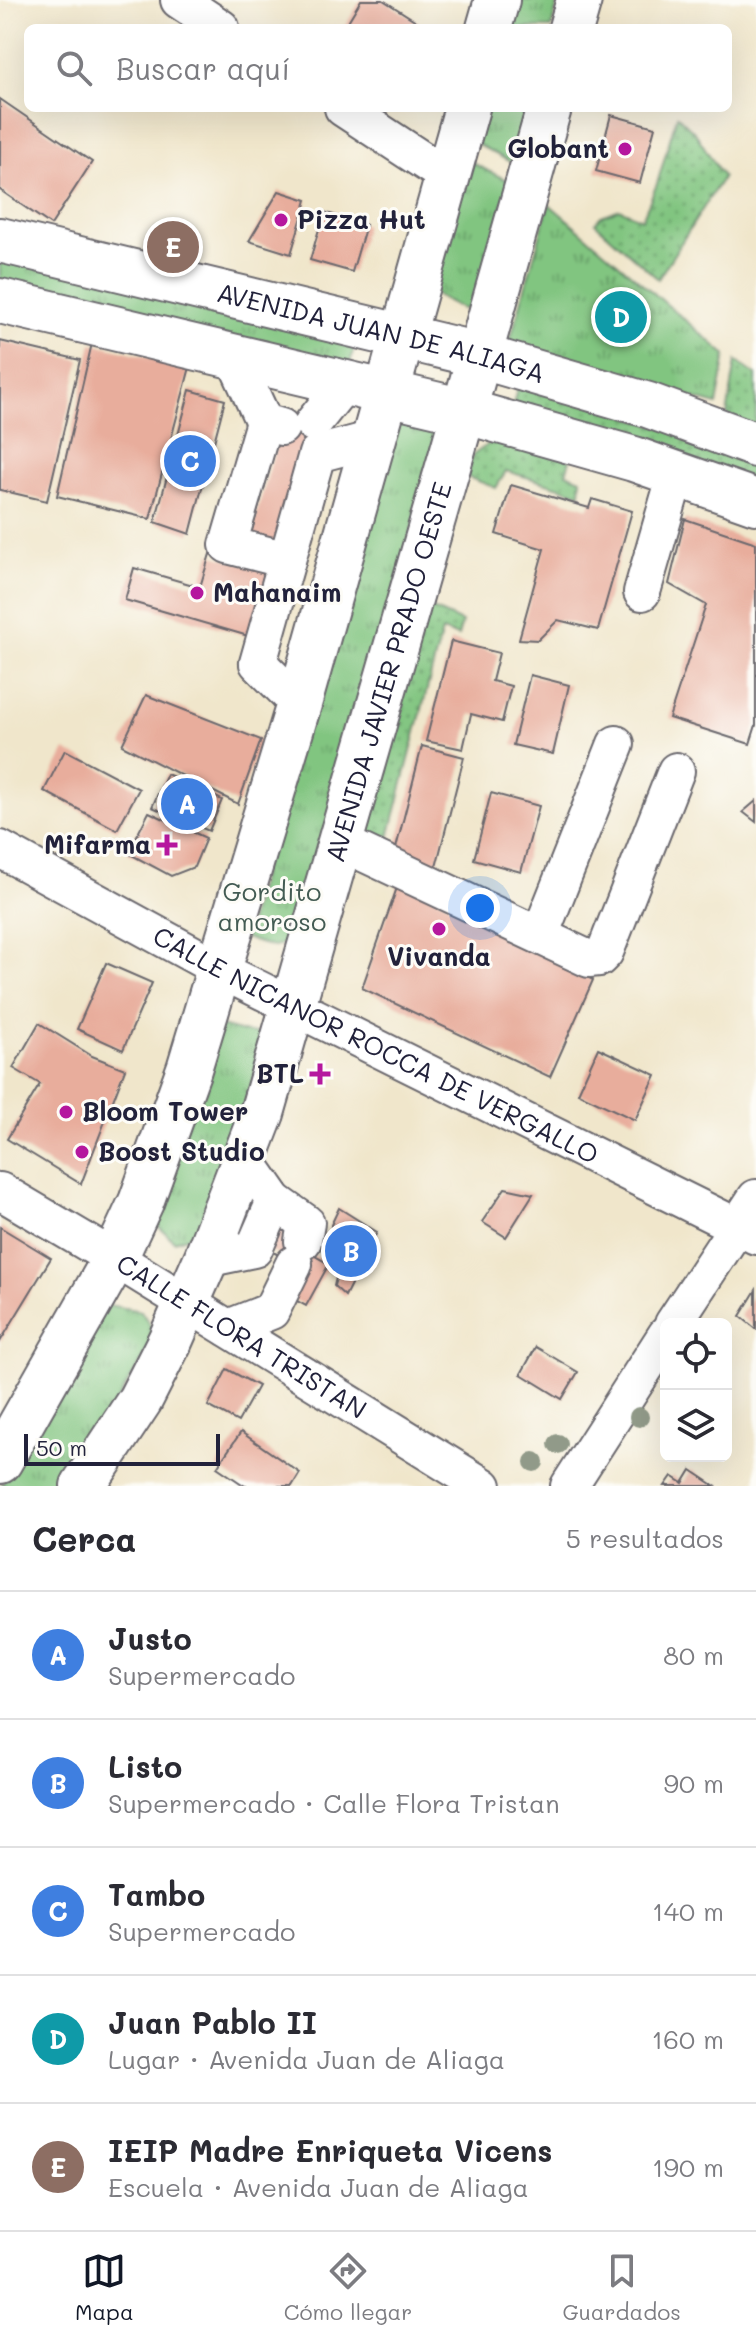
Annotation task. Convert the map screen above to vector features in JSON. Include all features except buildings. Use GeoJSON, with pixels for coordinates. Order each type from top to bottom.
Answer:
{"type":"FeatureCollection","features":[{"type":"Feature","properties":{"kind":"main road"},"geometry":{"type":"LineString","coordinates":[[490,24],[497,0]]}},
{"type":"Feature","properties":{"kind":"main road"},"geometry":{"type":"LineString","coordinates":[[572,24],[579,0]]}},
{"type":"Feature","properties":{"kind":"main road"},"geometry":{"type":"LineString","coordinates":[[0,1461],[115,1258],[141,1202],[194,1055],[299,704],[466,112]]}},
{"type":"Feature","properties":{"kind":"main road","name":"AVENIDA JAVIER PRADO OESTE"},"geometry":{"type":"LineString","coordinates":[[83,1486],[140,1400],[170,1341],[206,1259],[262,1113],[548,112]]}},
{"type":"Feature","properties":{"kind":"main road","name":"AVENIDA JUAN DE ALIAGA"},"geometry":{"type":"LineString","coordinates":[[0,240],[479,356],[648,405],[756,445]]}},
{"type":"Feature","properties":{"kind":"main road"},"geometry":{"type":"LineString","coordinates":[[416,290],[419,304],[426,315],[448,328],[469,327],[482,321],[493,308]]}},
{"type":"Feature","properties":{"kind":"main road"},"geometry":{"type":"LineString","coordinates":[[0,301],[464,411],[634,459],[756,502]]}},
{"type":"Feature","properties":{"kind":"street"},"geometry":{"type":"LineString","coordinates":[[179,0],[215,24]]}},
{"type":"Feature","properties":{"kind":"street"},"geometry":{"type":"LineString","coordinates":[[349,112],[448,177]]}},
{"type":"Feature","properties":{"kind":"street"},"geometry":{"type":"LineString","coordinates":[[234,357],[298,435],[287,560],[258,663],[299,704]]}},
{"type":"Feature","properties":{"kind":"street"},"geometry":{"type":"LineString","coordinates":[[287,560],[228,545],[298,435],[345,383]]}},
{"type":"Feature","properties":{"kind":"street"},"geometry":{"type":"LineString","coordinates":[[298,435],[374,439]]}},
{"type":"Feature","properties":{"kind":"street"},"geometry":{"type":"LineString","coordinates":[[642,592],[676,474]]}},
{"type":"Feature","properties":{"kind":"street"},"geometry":{"type":"LineString","coordinates":[[540,935],[616,744]]}},
{"type":"Feature","properties":{"kind":"street"},"geometry":{"type":"LineString","coordinates":[[340,842],[589,959],[599,958],[605,952],[676,771]]}},
{"type":"Feature","properties":{"kind":"street","name":"CALLE NICANOR ROCCA DE VERGALLO"},"geometry":{"type":"LineString","coordinates":[[0,849],[220,970],[750,1220]]}},
{"type":"Feature","properties":{"kind":"street"},"geometry":{"type":"LineString","coordinates":[[228,1328],[271,1311],[297,1258],[306,1223],[275,1201],[245,1158]]}},
{"type":"Feature","properties":{"kind":"street","name":"CALLE FLORA TRISTAN"},"geometry":{"type":"LineString","coordinates":[[0,1191],[115,1258],[483,1486]]}},
{"type":"Feature","properties":{"kind":"street"},"geometry":{"type":"LineString","coordinates":[[254,1249],[275,1201]]}},
{"type":"Feature","properties":{"kind":"street"},"geometry":{"type":"LineString","coordinates":[[677,1318],[750,1220]]}},
{"type":"Feature","properties":{"kind":"street"},"geometry":{"type":"LineString","coordinates":[[206,1259],[254,1249],[297,1258]]}},
{"type":"Feature","properties":{"kind":"street"},"geometry":{"type":"LineString","coordinates":[[569,1486],[660,1344]]}},
{"type":"Feature","properties":{"kind":"green space"},"geometry":{"type":"Polygon","coordinates":[[[515,0],[559,0],[552,24],[508,24],[515,0]]]}},
{"type":"Feature","properties":{"kind":"green space"},"geometry":{"type":"Polygon","coordinates":[[[484,112],[529,112],[514,164],[475,143],[484,112]]]}},
{"type":"Feature","properties":{"kind":"green space"},"geometry":{"type":"Polygon","coordinates":[[[677,115],[696,134],[723,177],[658,279],[595,223],[601,216],[620,209],[642,219],[657,184],[677,115]]]}},
{"type":"Feature","properties":{"kind":"green space"},"geometry":{"type":"Polygon","coordinates":[[[470,162],[509,181],[474,309],[462,309],[432,293],[470,162]]]}},
{"type":"Feature","properties":{"kind":"green space"},"geometry":{"type":"Polygon","coordinates":[[[549,204],[726,355],[717,405],[508,348],[549,204]]]}},
{"type":"Feature","properties":{"kind":"green space"},"geometry":{"type":"Polygon","coordinates":[[[0,250],[356,338],[349,369],[0,291],[0,250]]]}},
{"type":"Feature","properties":{"kind":"green space"},"geometry":{"type":"Polygon","coordinates":[[[736,361],[756,375],[756,428],[727,415],[736,361]]]}},
{"type":"Feature","properties":{"kind":"green space"},"geometry":{"type":"Polygon","coordinates":[[[519,383],[756,457],[756,488],[511,411],[519,383]]]}},
{"type":"Feature","properties":{"kind":"green space","name":"Gordito amoroso"},"geometry":{"type":"Polygon","coordinates":[[[386,393],[446,407],[297,935],[278,945],[266,945],[245,938],[386,393]]]}},
{"type":"Feature","properties":{"kind":"green space"},"geometry":{"type":"Polygon","coordinates":[[[501,435],[570,460],[566,473],[581,479],[580,493],[506,471],[496,488],[467,477],[473,455],[501,435]]]}},
{"type":"Feature","properties":{"kind":"green space"},"geometry":{"type":"Polygon","coordinates":[[[428,607],[462,622],[458,636],[442,631],[387,845],[362,830],[428,607]]]}},
{"type":"Feature","properties":{"kind":"green space"},"geometry":{"type":"Polygon","coordinates":[[[221,1026],[246,1033],[268,1034],[202,1232],[174,1241],[153,1221],[221,1026]]]}},
{"type":"Feature","properties":{"kind":"green space"},"geometry":{"type":"Polygon","coordinates":[[[108,1305],[141,1311],[157,1336],[65,1486],[1,1486],[108,1305]]]}},
{"type":"Feature","properties":{"kind":"place","name":"Globant"},"geometry":{"type":"Point","coordinates":[625,149]}},
{"type":"Feature","properties":{"kind":"place","name":"Pizza Hut"},"geometry":{"type":"Point","coordinates":[281,220]}},
{"type":"Feature","properties":{"kind":"place","name":"IEIP Madre Enriqueta Vicens"},"geometry":{"type":"Point","coordinates":[173,247]}},
{"type":"Feature","properties":{"kind":"place","name":"Juan Pablo II"},"geometry":{"type":"Point","coordinates":[621,317]}},
{"type":"Feature","properties":{"kind":"place","name":"Tambo"},"geometry":{"type":"Point","coordinates":[190,461]}},
{"type":"Feature","properties":{"kind":"place","name":"Mahanaim"},"geometry":{"type":"Point","coordinates":[197,593]}},
{"type":"Feature","properties":{"kind":"place","name":"Justo"},"geometry":{"type":"Point","coordinates":[187,804]}},
{"type":"Feature","properties":{"kind":"place","name":"Mifarma"},"geometry":{"type":"Point","coordinates":[167,845]}},
{"type":"Feature","properties":{"kind":"place","name":"Vivanda"},"geometry":{"type":"Point","coordinates":[439,929]}},
{"type":"Feature","properties":{"kind":"place","name":"BTL"},"geometry":{"type":"Point","coordinates":[320,1074]}},
{"type":"Feature","properties":{"kind":"place","name":"Bloom Tower"},"geometry":{"type":"Point","coordinates":[66,1112]}},
{"type":"Feature","properties":{"kind":"place","name":"Boost Studio"},"geometry":{"type":"Point","coordinates":[82,1152]}},
{"type":"Feature","properties":{"kind":"place","name":"Listo"},"geometry":{"type":"Point","coordinates":[351,1251]}}]}
